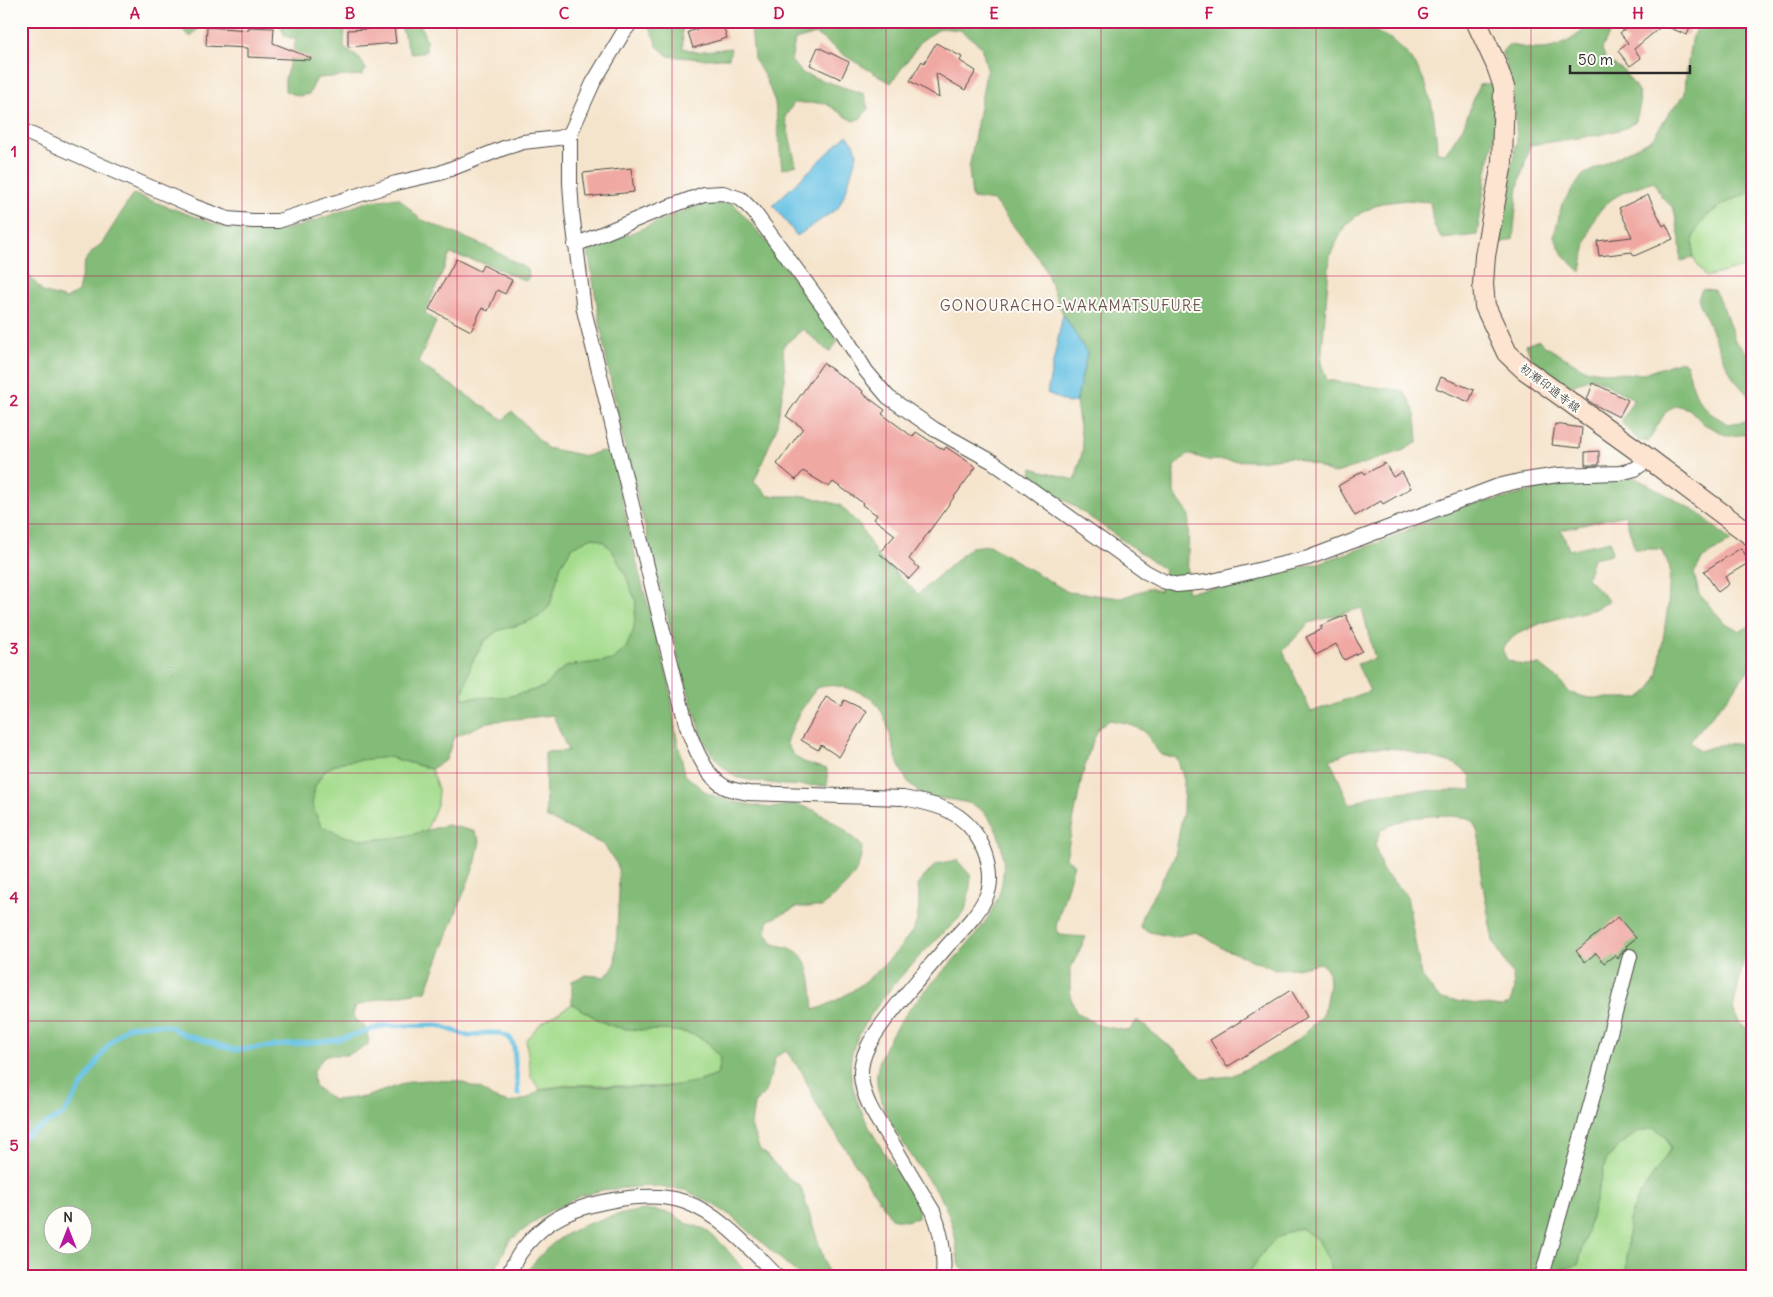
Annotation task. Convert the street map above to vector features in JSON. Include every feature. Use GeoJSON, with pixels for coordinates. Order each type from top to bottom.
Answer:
{"type":"FeatureCollection","features":[{"type":"Feature","properties":{"kind":"main road","name":"初瀬印通寺線"},"geometry":{"type":"LineString","coordinates":[[1476,21],[1496,64],[1504,87],[1502,163],[1483,284],[1485,306],[1507,353],[1524,369],[1650,459],[1752,536]]}},
{"type":"Feature","properties":{"kind":"street"},"geometry":{"type":"LineString","coordinates":[[632,21],[593,83],[570,134],[570,182],[575,245],[584,310],[686,724],[693,743],[712,776],[725,787],[748,793],[903,798],[928,803],[950,810],[965,821],[980,840],[987,855],[990,875],[987,896],[975,915],[900,1000],[872,1038],[864,1058],[861,1074],[868,1103],[933,1212],[940,1230],[944,1256],[943,1276]]}},
{"type":"Feature","properties":{"kind":"street"},"geometry":{"type":"LineString","coordinates":[[21,130],[193,206],[228,219],[253,221],[278,221],[396,183],[440,173],[504,148],[570,134]]}},
{"type":"Feature","properties":{"kind":"street"},"geometry":{"type":"LineString","coordinates":[[575,245],[639,218],[704,194],[723,194],[741,199],[754,212],[843,333],[866,371],[888,397],[934,429],[993,462],[1146,572],[1163,581],[1177,585],[1208,582],[1308,558],[1498,486],[1558,475],[1620,473],[1635,469],[1650,459]]}},
{"type":"Feature","properties":{"kind":"street"},"geometry":{"type":"LineString","coordinates":[[1542,1276],[1600,1074],[1630,956]]}},
{"type":"Feature","properties":{"kind":"street"},"geometry":{"type":"LineString","coordinates":[[508,1276],[513,1262],[526,1244],[547,1225],[572,1212],[610,1200],[650,1196],[684,1201],[706,1212],[735,1235],[776,1276]]}},
{"type":"Feature","properties":{"kind":"green space"},"geometry":{"type":"Polygon","coordinates":[[[172,21],[204,21],[191,37],[172,21]]]}},
{"type":"Feature","properties":{"kind":"green space"},"geometry":{"type":"Polygon","coordinates":[[[278,21],[372,21],[345,27],[344,48],[360,59],[366,69],[362,75],[317,78],[309,94],[299,96],[285,91],[285,79],[296,40],[285,36],[278,21]]]}},
{"type":"Feature","properties":{"kind":"green space"},"geometry":{"type":"Polygon","coordinates":[[[399,21],[419,21],[426,40],[426,51],[411,54],[399,21]]]}},
{"type":"Feature","properties":{"kind":"green space"},"geometry":{"type":"Polygon","coordinates":[[[648,21],[700,21],[682,25],[683,48],[696,52],[731,48],[729,58],[702,59],[668,56],[657,46],[648,21]]]}},
{"type":"Feature","properties":{"kind":"green space"},"geometry":{"type":"Polygon","coordinates":[[[741,21],[1348,21],[1389,38],[1412,60],[1430,97],[1435,124],[1437,152],[1446,153],[1464,125],[1479,85],[1492,83],[1496,129],[1477,235],[1442,239],[1434,226],[1430,202],[1407,200],[1381,203],[1361,213],[1346,224],[1330,255],[1321,363],[1327,380],[1403,391],[1411,403],[1415,415],[1418,442],[1402,451],[1333,474],[1315,465],[1291,457],[1256,461],[1208,460],[1189,454],[1174,466],[1174,494],[1189,514],[1187,592],[1233,585],[1315,564],[1387,540],[1454,508],[1507,498],[1564,482],[1631,476],[1700,514],[1731,541],[1703,558],[1694,573],[1699,594],[1724,622],[1740,631],[1752,625],[1752,665],[1732,692],[1690,741],[1699,751],[1725,744],[1741,745],[1740,779],[1752,786],[1752,922],[1733,1009],[1740,1024],[1752,1031],[1752,1276],[1626,1276],[1629,1220],[1639,1196],[1671,1149],[1666,1136],[1653,1128],[1638,1132],[1621,1144],[1606,1160],[1578,1265],[1561,1268],[1556,1276],[1332,1276],[1329,1262],[1318,1239],[1300,1228],[1281,1236],[1268,1246],[1247,1276],[970,1276],[962,1268],[958,1260],[956,1242],[948,1212],[889,1118],[879,1093],[877,1073],[888,1041],[898,1025],[973,938],[991,912],[1002,882],[1003,860],[999,837],[988,817],[981,809],[964,802],[925,795],[913,787],[900,768],[887,723],[876,703],[862,693],[853,690],[834,686],[816,688],[798,715],[786,742],[793,754],[802,761],[827,769],[827,786],[784,785],[735,777],[711,753],[703,738],[680,665],[626,452],[607,363],[588,251],[703,203],[733,203],[768,243],[838,341],[829,352],[803,329],[783,346],[785,379],[776,429],[754,482],[769,496],[807,496],[840,505],[860,526],[877,555],[918,594],[971,547],[989,545],[1068,592],[1121,598],[1150,588],[1160,591],[1165,570],[1074,506],[1031,479],[1032,468],[1075,480],[1083,449],[1076,402],[1087,353],[1063,314],[1043,264],[994,201],[972,198],[969,169],[987,68],[981,46],[960,30],[941,28],[922,40],[891,83],[847,57],[816,34],[795,40],[791,61],[804,74],[864,94],[868,109],[861,118],[853,121],[825,103],[794,103],[785,117],[796,165],[782,169],[775,102],[766,79],[754,58],[751,26],[741,21]],[[1625,515],[1561,530],[1569,550],[1610,541],[1612,554],[1593,558],[1587,578],[1609,601],[1595,609],[1544,622],[1515,635],[1502,649],[1507,660],[1522,665],[1540,665],[1558,679],[1570,693],[1589,698],[1640,698],[1651,689],[1658,673],[1668,606],[1670,568],[1662,549],[1635,549],[1625,515]],[[1362,608],[1309,623],[1283,651],[1311,712],[1370,691],[1357,664],[1375,659],[1362,608]],[[1110,720],[1099,727],[1090,748],[1082,777],[1066,858],[1074,864],[1056,926],[1059,935],[1086,937],[1070,970],[1070,995],[1076,1012],[1100,1026],[1129,1031],[1137,1020],[1178,1053],[1203,1079],[1231,1076],[1278,1053],[1300,1038],[1324,1013],[1329,984],[1328,970],[1320,963],[1296,968],[1274,969],[1222,948],[1195,932],[1173,937],[1150,932],[1140,927],[1142,916],[1175,856],[1183,811],[1184,780],[1177,758],[1160,754],[1144,731],[1126,723],[1110,720]],[[1371,747],[1350,751],[1330,760],[1350,805],[1373,795],[1408,791],[1472,790],[1471,776],[1456,764],[1400,749],[1371,747]],[[1442,815],[1409,818],[1381,829],[1375,845],[1382,870],[1407,896],[1421,976],[1440,999],[1501,1007],[1509,1004],[1514,991],[1513,976],[1493,941],[1480,869],[1480,842],[1476,827],[1469,818],[1442,815]]]}},
{"type":"Feature","properties":{"kind":"green space"},"geometry":{"type":"Polygon","coordinates":[[[1593,21],[1615,21],[1602,49],[1606,60],[1623,70],[1639,92],[1640,104],[1636,121],[1626,128],[1599,135],[1530,145],[1518,187],[1513,239],[1500,243],[1509,176],[1517,141],[1511,83],[1502,52],[1508,45],[1539,49],[1557,46],[1583,31],[1593,21]]]}},
{"type":"Feature","properties":{"kind":"green space"},"geometry":{"type":"Polygon","coordinates":[[[1699,21],[1752,21],[1752,192],[1727,202],[1705,218],[1694,236],[1693,257],[1681,261],[1680,239],[1674,209],[1661,196],[1654,181],[1619,195],[1608,202],[1593,222],[1584,252],[1581,272],[1563,255],[1554,236],[1562,204],[1583,175],[1652,139],[1685,94],[1691,40],[1699,21]]]}},
{"type":"Feature","properties":{"kind":"green space"},"geometry":{"type":"Polygon","coordinates":[[[1752,192],[1752,265],[1706,277],[1693,256],[1692,243],[1695,232],[1709,214],[1730,201],[1752,192]]]}},
{"type":"Feature","properties":{"kind":"green space"},"geometry":{"type":"Polygon","coordinates":[[[133,194],[220,226],[244,232],[272,232],[301,226],[369,201],[399,198],[420,219],[492,249],[528,270],[529,277],[526,281],[487,264],[450,254],[425,313],[436,322],[418,363],[504,420],[512,411],[547,448],[586,456],[602,451],[611,454],[640,576],[669,683],[676,734],[685,775],[707,793],[733,802],[772,808],[795,804],[814,810],[840,826],[862,846],[861,857],[854,874],[844,887],[822,907],[797,907],[769,920],[766,932],[773,944],[788,947],[799,953],[808,968],[812,985],[814,1010],[853,990],[877,971],[898,949],[914,929],[917,921],[919,905],[918,884],[936,864],[957,860],[971,876],[970,889],[963,914],[936,939],[886,994],[865,1025],[852,1053],[850,1069],[858,1103],[874,1136],[916,1200],[918,1218],[905,1221],[891,1218],[818,1107],[802,1072],[786,1051],[775,1057],[765,1092],[754,1104],[751,1126],[759,1148],[793,1182],[800,1185],[829,1276],[800,1276],[733,1217],[709,1202],[685,1190],[649,1186],[603,1190],[580,1196],[546,1213],[509,1241],[492,1276],[21,1276],[21,266],[43,292],[66,299],[78,292],[84,264],[88,256],[103,242],[133,194]],[[592,537],[572,547],[561,565],[550,605],[539,617],[497,631],[484,641],[471,664],[462,698],[506,697],[527,692],[546,686],[552,678],[567,666],[613,660],[626,648],[634,629],[636,602],[626,576],[613,552],[603,541],[592,537]],[[553,715],[488,722],[454,737],[446,760],[431,769],[389,757],[341,762],[325,770],[315,786],[312,805],[321,826],[346,837],[369,840],[402,837],[447,825],[474,831],[480,840],[476,861],[426,991],[379,999],[356,1006],[353,1014],[356,1021],[364,1025],[369,1040],[367,1046],[347,1055],[325,1055],[313,1072],[314,1086],[333,1100],[365,1097],[412,1081],[429,1080],[458,1081],[482,1090],[493,1098],[509,1103],[526,1099],[540,1090],[569,1085],[659,1088],[701,1081],[717,1075],[720,1058],[708,1043],[699,1037],[676,1031],[636,1030],[613,1026],[572,1004],[572,981],[586,975],[605,977],[615,965],[619,894],[618,866],[604,845],[546,817],[545,752],[568,751],[553,715]]]}},
{"type":"Feature","properties":{"kind":"green space"},"geometry":{"type":"Polygon","coordinates":[[[1702,289],[1714,290],[1724,309],[1735,341],[1752,355],[1752,400],[1734,379],[1723,358],[1698,299],[1702,289]]]}},
{"type":"Feature","properties":{"kind":"green space"},"geometry":{"type":"Polygon","coordinates":[[[1539,340],[1545,346],[1586,370],[1643,374],[1681,361],[1687,364],[1698,399],[1710,413],[1728,424],[1752,420],[1752,436],[1750,434],[1728,436],[1704,424],[1689,409],[1676,405],[1665,413],[1648,442],[1638,440],[1621,422],[1634,399],[1592,377],[1572,386],[1534,366],[1526,345],[1539,340]]]}},
{"type":"Feature","properties":{"kind":"green space"},"geometry":{"type":"Polygon","coordinates":[[[592,537],[603,541],[613,552],[626,576],[636,602],[634,629],[626,648],[613,660],[567,666],[552,678],[546,686],[527,692],[506,697],[461,698],[471,664],[485,641],[497,631],[539,617],[550,605],[561,565],[572,547],[592,537]]]}},
{"type":"Feature","properties":{"kind":"green space"},"geometry":{"type":"Polygon","coordinates":[[[389,757],[431,769],[438,789],[437,805],[426,831],[386,839],[367,840],[337,834],[321,826],[312,805],[315,786],[325,770],[341,762],[389,757]]]}},
{"type":"Feature","properties":{"kind":"green space"},"geometry":{"type":"Polygon","coordinates":[[[572,1004],[613,1026],[636,1030],[676,1031],[699,1037],[708,1043],[720,1058],[717,1075],[681,1085],[645,1087],[571,1085],[540,1090],[531,1077],[526,1040],[540,1024],[572,1004]]]}},
{"type":"Feature","properties":{"kind":"green space"},"geometry":{"type":"Polygon","coordinates":[[[1653,1128],[1666,1136],[1671,1149],[1639,1196],[1629,1220],[1626,1276],[1556,1276],[1561,1268],[1578,1265],[1606,1160],[1621,1144],[1638,1132],[1653,1128]]]}},
{"type":"Feature","properties":{"kind":"green space"},"geometry":{"type":"Polygon","coordinates":[[[643,1210],[673,1214],[686,1223],[705,1229],[723,1245],[749,1276],[524,1276],[548,1248],[576,1229],[607,1218],[643,1210]]]}},
{"type":"Feature","properties":{"kind":"green space"},"geometry":{"type":"Polygon","coordinates":[[[1300,1228],[1318,1239],[1329,1262],[1332,1276],[1247,1276],[1268,1246],[1281,1236],[1300,1228]]]}},
{"type":"Feature","properties":{"kind":"green space"},"geometry":{"type":"Polygon","coordinates":[[[855,1268],[868,1269],[873,1276],[829,1276],[855,1268]]]}},
{"type":"Feature","properties":{"kind":"water"},"geometry":{"type":"Polygon","coordinates":[[[847,135],[855,145],[857,154],[846,191],[838,208],[797,236],[773,205],[847,135]]]}},
{"type":"Feature","properties":{"kind":"water"},"geometry":{"type":"Polygon","coordinates":[[[1063,314],[1087,353],[1076,402],[1068,403],[1047,393],[1063,314]]]}},
{"type":"Feature","properties":{"kind":"building"},"geometry":{"type":"Polygon","coordinates":[[[1634,21],[1693,21],[1687,35],[1663,25],[1634,49],[1641,58],[1630,66],[1618,51],[1628,43],[1620,33],[1634,21]]]}},
{"type":"Feature","properties":{"kind":"building"},"geometry":{"type":"Polygon","coordinates":[[[722,22],[727,38],[693,48],[688,32],[722,22]]]}},
{"type":"Feature","properties":{"kind":"building"},"geometry":{"type":"Polygon","coordinates":[[[394,26],[396,43],[348,47],[348,30],[394,26]]]}},
{"type":"Feature","properties":{"kind":"building"},"geometry":{"type":"Polygon","coordinates":[[[207,27],[249,30],[249,27],[274,28],[273,43],[311,58],[310,60],[248,57],[248,48],[206,46],[207,27]]]}},
{"type":"Feature","properties":{"kind":"building"},"geometry":{"type":"Polygon","coordinates":[[[936,43],[962,57],[960,61],[976,71],[965,90],[936,73],[939,98],[910,81],[936,43]]]}},
{"type":"Feature","properties":{"kind":"building"},"geometry":{"type":"Polygon","coordinates":[[[818,47],[849,62],[841,79],[810,65],[818,47]]]}},
{"type":"Feature","properties":{"kind":"building"},"geometry":{"type":"Polygon","coordinates":[[[631,168],[634,192],[586,197],[583,173],[631,168]]]}},
{"type":"Feature","properties":{"kind":"building"},"geometry":{"type":"Polygon","coordinates":[[[1648,195],[1663,226],[1666,224],[1673,239],[1634,256],[1632,252],[1599,256],[1597,241],[1632,237],[1619,208],[1648,195]]]}},
{"type":"Feature","properties":{"kind":"building"},"geometry":{"type":"Polygon","coordinates":[[[456,259],[480,271],[483,265],[512,280],[505,294],[497,290],[488,311],[482,308],[471,331],[429,309],[456,259]]]}},
{"type":"Feature","properties":{"kind":"building"},"geometry":{"type":"Polygon","coordinates":[[[823,363],[863,391],[862,393],[885,410],[882,414],[913,437],[916,432],[944,450],[946,447],[976,467],[909,559],[919,568],[909,579],[879,553],[895,535],[874,519],[877,515],[833,482],[829,487],[803,471],[796,480],[777,464],[803,428],[786,416],[823,363]]]}},
{"type":"Feature","properties":{"kind":"building"},"geometry":{"type":"Polygon","coordinates":[[[1441,377],[1474,390],[1469,402],[1436,388],[1441,377]]]}},
{"type":"Feature","properties":{"kind":"building"},"geometry":{"type":"Polygon","coordinates":[[[1593,383],[1628,400],[1619,417],[1587,400],[1593,383]]]}},
{"type":"Feature","properties":{"kind":"building"},"geometry":{"type":"Polygon","coordinates":[[[1555,424],[1582,428],[1580,448],[1552,445],[1555,424]]]}},
{"type":"Feature","properties":{"kind":"building"},"geometry":{"type":"Polygon","coordinates":[[[1599,451],[1599,465],[1585,465],[1585,452],[1599,451]]]}},
{"type":"Feature","properties":{"kind":"building"},"geometry":{"type":"Polygon","coordinates":[[[1385,463],[1393,477],[1402,472],[1411,488],[1383,504],[1381,501],[1355,516],[1338,486],[1363,471],[1365,474],[1385,463]]]}},
{"type":"Feature","properties":{"kind":"building"},"geometry":{"type":"Polygon","coordinates":[[[1741,548],[1750,562],[1725,577],[1729,584],[1718,592],[1704,571],[1741,548]]]}},
{"type":"Feature","properties":{"kind":"building"},"geometry":{"type":"Polygon","coordinates":[[[1346,615],[1362,651],[1344,660],[1336,644],[1316,655],[1306,637],[1322,629],[1320,626],[1346,615]]]}},
{"type":"Feature","properties":{"kind":"building"},"geometry":{"type":"Polygon","coordinates":[[[826,697],[841,706],[844,700],[867,711],[839,757],[821,745],[818,750],[801,740],[826,697]]]}},
{"type":"Feature","properties":{"kind":"building"},"geometry":{"type":"Polygon","coordinates":[[[1618,917],[1636,938],[1626,946],[1627,948],[1623,950],[1618,959],[1615,955],[1604,963],[1596,953],[1585,962],[1576,951],[1618,917]]]}},
{"type":"Feature","properties":{"kind":"building"},"geometry":{"type":"Polygon","coordinates":[[[1291,990],[1307,1017],[1227,1067],[1210,1040],[1291,990]]]}},
{"type":"Feature","properties":{"kind":"waterway"},"geometry":{"type":"LineString","coordinates":[[21,1138],[64,1114],[109,1044],[127,1027],[150,1024],[169,1026],[183,1034],[235,1050],[336,1040],[383,1026],[438,1025],[468,1036],[499,1033],[510,1038],[514,1047],[518,1094]]}},
{"type":"Feature","properties":{"kind":"district","name":"GONOURACHO-WAKAMATSUFURE"},"geometry":{"type":"Point","coordinates":[1071,306]}}]}
